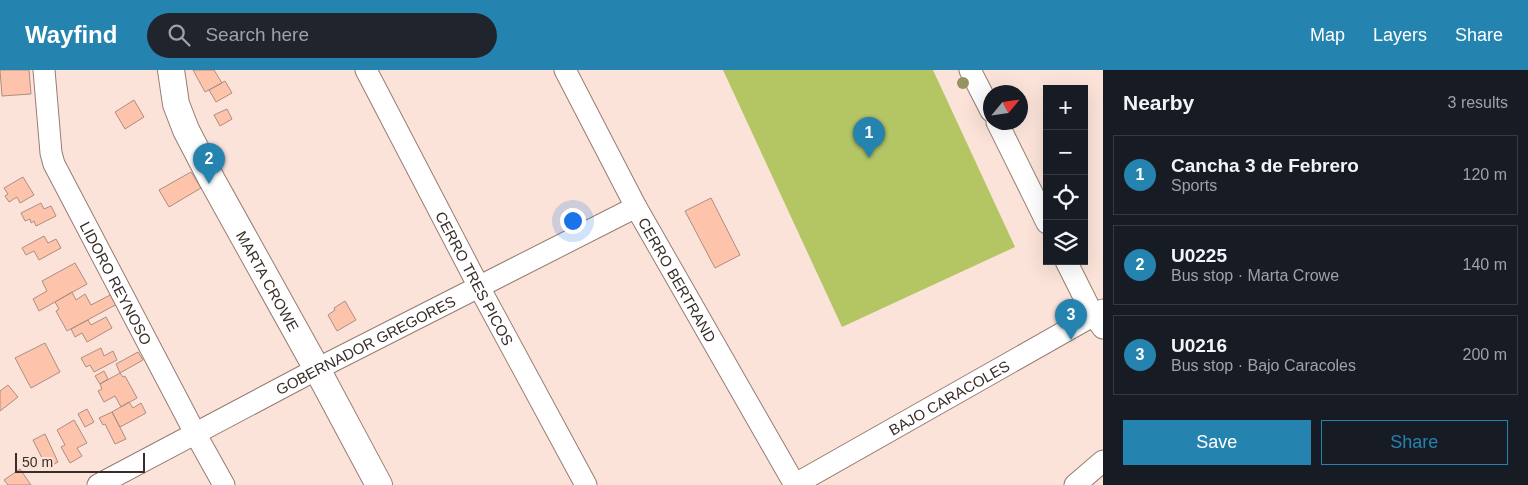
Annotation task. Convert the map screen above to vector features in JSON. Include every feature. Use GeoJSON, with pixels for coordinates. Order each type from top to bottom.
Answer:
{"type":"FeatureCollection","features":[{"type":"Feature","properties":{"kind":"street","name":"LIDORO REYNOSO"},"geometry":{"type":"LineString","coordinates":[[44,70],[51,152],[54,164],[194,433],[224,485]]}},
{"type":"Feature","properties":{"kind":"street","name":"MARTA CROWE"},"geometry":{"type":"LineString","coordinates":[[170,70],[176,104],[186,130],[379,485]]}},
{"type":"Feature","properties":{"kind":"street","name":"CERRO TRES PICOS"},"geometry":{"type":"LineString","coordinates":[[366,70],[586,485]]}},
{"type":"Feature","properties":{"kind":"street","name":"CERRO BERTRAND"},"geometry":{"type":"LineString","coordinates":[[565,70],[636,207],[795,485]]}},
{"type":"Feature","properties":{"kind":"street"},"geometry":{"type":"LineString","coordinates":[[971,70],[983,95]]}},
{"type":"Feature","properties":{"kind":"street"},"geometry":{"type":"LineString","coordinates":[[1000,130],[1045,220]]}},
{"type":"Feature","properties":{"kind":"street","name":"GOBERNADOR GREGORES"},"geometry":{"type":"LineString","coordinates":[[98,485],[317,369],[636,207]]}},
{"type":"Feature","properties":{"kind":"street"},"geometry":{"type":"LineString","coordinates":[[1068,265],[1100,318]]}},
{"type":"Feature","properties":{"kind":"street","name":"BAJO CARACOLES"},"geometry":{"type":"LineString","coordinates":[[795,485],[1100,318]]}},
{"type":"Feature","properties":{"kind":"street"},"geometry":{"type":"LineString","coordinates":[[1075,485],[1103,461]]}},
{"type":"Feature","properties":{"kind":"green space"},"geometry":{"type":"Polygon","coordinates":[[[723,70],[933,70],[1015,247],[842,327],[723,70]]]}},
{"type":"Feature","properties":{"kind":"building"},"geometry":{"type":"Polygon","coordinates":[[[0,70],[29,70],[31,94],[2,96],[0,70]]]}},
{"type":"Feature","properties":{"kind":"building"},"geometry":{"type":"Polygon","coordinates":[[[193,70],[214,70],[222,83],[205,92],[193,70]]]}},
{"type":"Feature","properties":{"kind":"building"},"geometry":{"type":"Polygon","coordinates":[[[225,81],[232,93],[216,102],[209,90],[225,81]]]}},
{"type":"Feature","properties":{"kind":"building"},"geometry":{"type":"Polygon","coordinates":[[[134,100],[144,117],[125,129],[115,112],[134,100]]]}},
{"type":"Feature","properties":{"kind":"building"},"geometry":{"type":"Polygon","coordinates":[[[227,109],[232,119],[220,126],[214,115],[227,109]]]}},
{"type":"Feature","properties":{"kind":"building"},"geometry":{"type":"Polygon","coordinates":[[[191,172],[201,188],[169,207],[159,190],[191,172]]]}},
{"type":"Feature","properties":{"kind":"building"},"geometry":{"type":"Polygon","coordinates":[[[23,177],[34,195],[20,203],[17,197],[9,202],[5,196],[8,194],[4,188],[23,177]]]}},
{"type":"Feature","properties":{"kind":"building"},"geometry":{"type":"Polygon","coordinates":[[[711,198],[740,255],[715,268],[685,211],[711,198]]]}},
{"type":"Feature","properties":{"kind":"building"},"geometry":{"type":"Polygon","coordinates":[[[41,203],[44,209],[51,206],[56,216],[36,226],[34,221],[31,223],[30,219],[25,221],[21,213],[41,203]]]}},
{"type":"Feature","properties":{"kind":"building"},"geometry":{"type":"Polygon","coordinates":[[[44,236],[48,243],[56,239],[61,248],[39,260],[34,251],[26,255],[22,248],[44,236]]]}},
{"type":"Feature","properties":{"kind":"building"},"geometry":{"type":"Polygon","coordinates":[[[75,263],[87,284],[39,311],[33,299],[47,291],[42,281],[75,263]]]}},
{"type":"Feature","properties":{"kind":"building"},"geometry":{"type":"Polygon","coordinates":[[[72,292],[76,300],[85,294],[91,305],[114,293],[119,303],[67,331],[56,311],[59,309],[55,302],[72,292]]]}},
{"type":"Feature","properties":{"kind":"building"},"geometry":{"type":"Polygon","coordinates":[[[345,301],[356,320],[337,331],[328,315],[335,310],[334,308],[345,301]]]}},
{"type":"Feature","properties":{"kind":"building"},"geometry":{"type":"Polygon","coordinates":[[[106,317],[112,328],[87,342],[82,333],[75,337],[71,329],[88,320],[91,325],[106,317]]]}},
{"type":"Feature","properties":{"kind":"building"},"geometry":{"type":"Polygon","coordinates":[[[45,343],[60,372],[31,388],[15,358],[45,343]]]}},
{"type":"Feature","properties":{"kind":"building"},"geometry":{"type":"Polygon","coordinates":[[[101,348],[104,356],[113,351],[117,360],[94,372],[90,365],[86,367],[81,358],[101,348]]]}},
{"type":"Feature","properties":{"kind":"building"},"geometry":{"type":"Polygon","coordinates":[[[138,352],[143,360],[120,373],[116,364],[138,352]]]}},
{"type":"Feature","properties":{"kind":"building"},"geometry":{"type":"Polygon","coordinates":[[[104,371],[108,379],[100,384],[95,376],[104,371]]]}},
{"type":"Feature","properties":{"kind":"building"},"geometry":{"type":"Polygon","coordinates":[[[120,373],[123,377],[125,376],[137,398],[121,407],[115,396],[104,402],[98,391],[102,389],[100,384],[120,373]]]}},
{"type":"Feature","properties":{"kind":"building"},"geometry":{"type":"Polygon","coordinates":[[[8,385],[18,397],[0,411],[0,391],[8,385]]]}},
{"type":"Feature","properties":{"kind":"building"},"geometry":{"type":"Polygon","coordinates":[[[129,402],[133,408],[141,403],[146,413],[120,427],[112,412],[129,402]]]}},
{"type":"Feature","properties":{"kind":"building"},"geometry":{"type":"Polygon","coordinates":[[[87,409],[94,422],[85,427],[78,414],[87,409]]]}},
{"type":"Feature","properties":{"kind":"building"},"geometry":{"type":"Polygon","coordinates":[[[112,412],[126,439],[115,444],[105,424],[103,425],[99,418],[112,412]]]}},
{"type":"Feature","properties":{"kind":"building"},"geometry":{"type":"Polygon","coordinates":[[[74,420],[87,443],[77,448],[82,456],[70,463],[61,447],[65,445],[57,430],[74,420]]]}},
{"type":"Feature","properties":{"kind":"building"},"geometry":{"type":"Polygon","coordinates":[[[45,434],[58,462],[47,468],[33,440],[45,434]]]}},
{"type":"Feature","properties":{"kind":"building"},"geometry":{"type":"Polygon","coordinates":[[[20,469],[31,485],[8,485],[4,480],[20,469]]]}},
{"type":"Feature","properties":{"kind":"place","name":"Cancha 3 de Febrero"},"geometry":{"type":"Point","coordinates":[869,158]}},
{"type":"Feature","properties":{"kind":"place","name":"U0225"},"geometry":{"type":"Point","coordinates":[209,184]}},
{"type":"Feature","properties":{"kind":"place","name":"U0216"},"geometry":{"type":"Point","coordinates":[1071,340]}}]}
